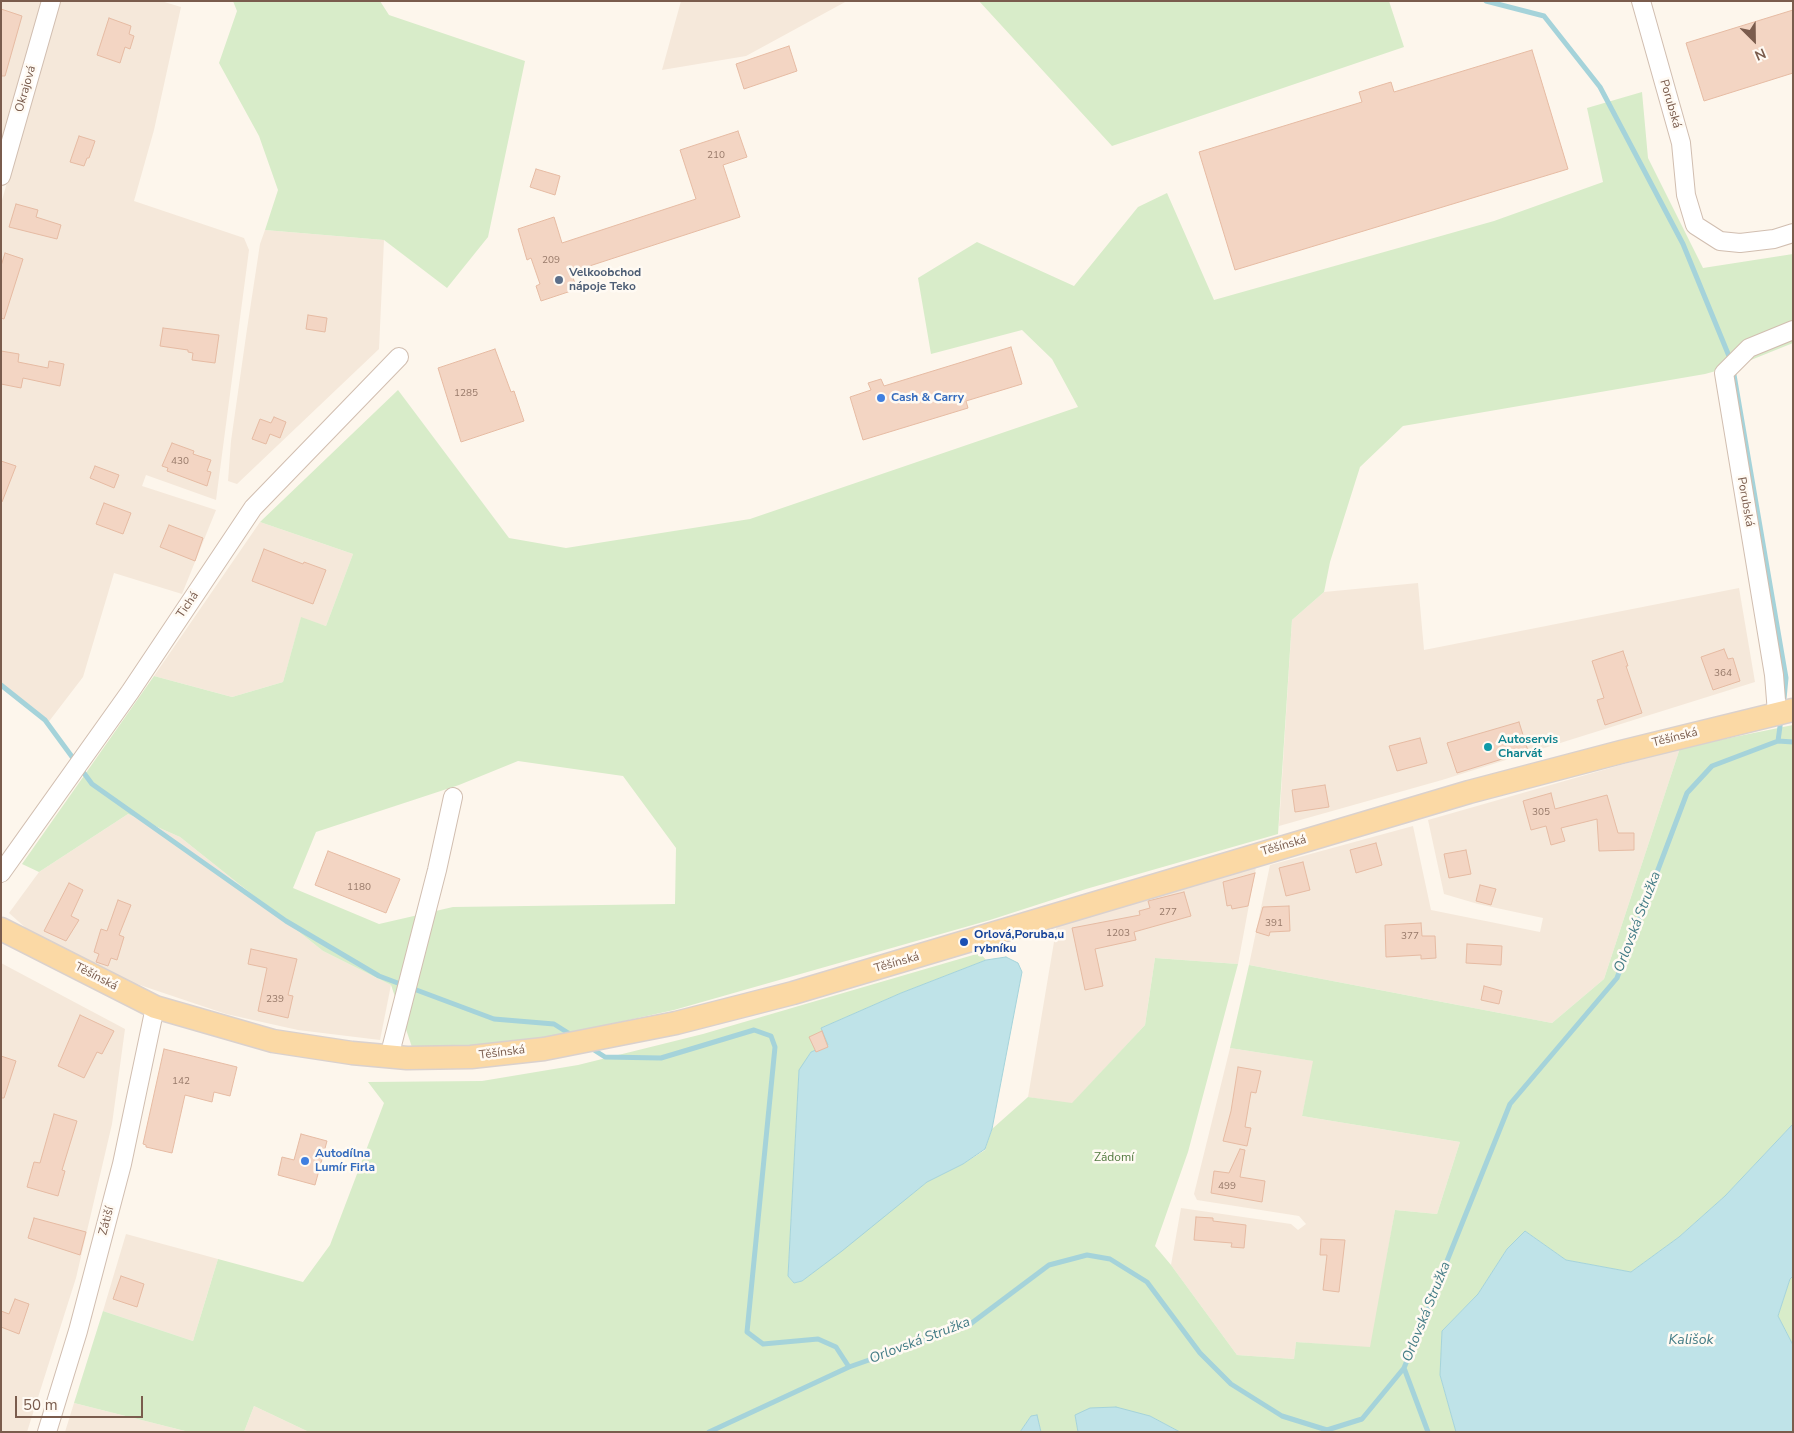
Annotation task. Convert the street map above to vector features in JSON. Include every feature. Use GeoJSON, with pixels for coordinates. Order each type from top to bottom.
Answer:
{"type":"FeatureCollection","features":[{"type":"Feature","properties":{"kind":"main road","name":"Těšínská"},"geometry":{"type":"LineString","coordinates":[[1,929],[155,1007],[273,1041],[389,1057],[471,1057],[544,1049],[676,1023],[793,993],[1469,792],[1785,712]]}},
{"type":"Feature","properties":{"kind":"street","name":"Okrajová"},"geometry":{"type":"LineString","coordinates":[[1,176],[51,1]]}},
{"type":"Feature","properties":{"kind":"street","name":"Porubská"},"geometry":{"type":"LineString","coordinates":[[1641,1],[1682,143],[1686,194],[1695,225],[1720,241],[1740,243],[1774,239],[1793,233]]}},
{"type":"Feature","properties":{"kind":"street","name":"Porubská"},"geometry":{"type":"LineString","coordinates":[[1785,712],[1774,675],[1724,373],[1749,348],[1793,330]]}},
{"type":"Feature","properties":{"kind":"street","name":"Tichá"},"geometry":{"type":"LineString","coordinates":[[1,873],[130,692],[253,508],[399,357]]}},
{"type":"Feature","properties":{"kind":"street"},"geometry":{"type":"LineString","coordinates":[[389,1057],[437,870],[453,797]]}},
{"type":"Feature","properties":{"kind":"street","name":"Zátiší"},"geometry":{"type":"LineString","coordinates":[[47,1432],[78,1331],[122,1164],[155,1007]]}},
{"type":"Feature","properties":{"kind":"shaded area"},"geometry":{"type":"Polygon","coordinates":[[[1,1],[41,1],[1,145],[1,1]]]}},
{"type":"Feature","properties":{"kind":"shaded area"},"geometry":{"type":"Polygon","coordinates":[[[57,1],[161,1],[181,7],[154,130],[134,201],[244,238],[249,250],[216,500],[146,475],[142,486],[216,510],[182,594],[114,573],[83,677],[47,724],[1,688],[1,204],[57,1]]]}},
{"type":"Feature","properties":{"kind":"shaded area"},"geometry":{"type":"Polygon","coordinates":[[[681,1],[847,1],[746,56],[662,70],[681,1]]]}},
{"type":"Feature","properties":{"kind":"shaded area"},"geometry":{"type":"Polygon","coordinates":[[[265,230],[384,240],[379,349],[237,484],[228,481],[231,441],[260,244],[265,230]]]}},
{"type":"Feature","properties":{"kind":"shaded area"},"geometry":{"type":"Polygon","coordinates":[[[260,522],[353,554],[326,626],[301,618],[283,682],[232,697],[154,676],[260,522]]]}},
{"type":"Feature","properties":{"kind":"shaded area"},"geometry":{"type":"Polygon","coordinates":[[[1418,583],[1424,650],[1739,588],[1755,682],[1442,780],[1279,826],[1292,620],[1324,592],[1418,583]]]}},
{"type":"Feature","properties":{"kind":"shaded area"},"geometry":{"type":"Polygon","coordinates":[[[1680,748],[1604,979],[1552,1023],[1249,965],[1270,865],[1413,826],[1431,910],[1540,932],[1543,918],[1478,904],[1444,894],[1428,820],[1680,748]]]}},
{"type":"Feature","properties":{"kind":"shaded area"},"geometry":{"type":"Polygon","coordinates":[[[128,814],[180,837],[323,951],[391,985],[380,1040],[298,1030],[226,1014],[122,979],[36,937],[9,913],[39,872],[128,814]]]}},
{"type":"Feature","properties":{"kind":"shaded area"},"geometry":{"type":"Polygon","coordinates":[[[1256,867],[1238,964],[1155,958],[1145,1025],[1072,1104],[1028,1097],[1057,924],[1256,867]]]}},
{"type":"Feature","properties":{"kind":"shaded area"},"geometry":{"type":"Polygon","coordinates":[[[1,963],[125,1029],[112,1124],[76,1278],[27,1432],[1,1432],[1,963]]]}},
{"type":"Feature","properties":{"kind":"shaded area"},"geometry":{"type":"Polygon","coordinates":[[[1230,1048],[1314,1061],[1302,1116],[1460,1142],[1437,1214],[1395,1210],[1371,1348],[1296,1342],[1294,1359],[1237,1355],[1171,1265],[1181,1208],[1291,1224],[1298,1230],[1306,1224],[1299,1216],[1197,1200],[1194,1194],[1230,1048]]]}},
{"type":"Feature","properties":{"kind":"shaded area"},"geometry":{"type":"Polygon","coordinates":[[[126,1234],[218,1259],[193,1341],[103,1311],[126,1234]]]}},
{"type":"Feature","properties":{"kind":"shaded area"},"geometry":{"type":"Polygon","coordinates":[[[74,1403],[189,1432],[65,1432],[74,1403]]]}},
{"type":"Feature","properties":{"kind":"shaded area"},"geometry":{"type":"Polygon","coordinates":[[[254,1406],[309,1432],[244,1432],[254,1406]]]}},
{"type":"Feature","properties":{"kind":"green space"},"geometry":{"type":"Polygon","coordinates":[[[233,1],[380,1],[389,15],[525,61],[488,237],[447,288],[384,240],[265,230],[278,190],[259,136],[219,63],[237,11],[233,1]]]}},
{"type":"Feature","properties":{"kind":"green space"},"geometry":{"type":"Polygon","coordinates":[[[979,1],[1389,1],[1404,47],[1112,146],[979,1]]]}},
{"type":"Feature","properties":{"kind":"green space"},"geometry":{"type":"Polygon","coordinates":[[[1642,92],[1648,158],[1703,268],[1793,254],[1793,343],[1741,364],[1705,374],[1403,426],[1360,467],[1330,562],[1324,592],[1292,620],[1278,834],[1086,889],[990,920],[674,1010],[529,1042],[413,1050],[391,985],[323,951],[180,837],[128,814],[39,872],[22,864],[154,676],[232,697],[283,682],[301,617],[326,626],[353,554],[260,522],[398,390],[509,538],[566,548],[750,519],[1078,407],[1052,359],[1022,330],[931,354],[918,278],[977,242],[1074,286],[1138,207],[1167,193],[1214,300],[1494,221],[1603,182],[1587,108],[1642,92]],[[518,761],[459,785],[316,832],[293,888],[379,924],[453,907],[675,904],[676,848],[623,776],[518,761]]]}},
{"type":"Feature","properties":{"kind":"green space","name":"Zádomí"},"geometry":{"type":"Polygon","coordinates":[[[1793,725],[1793,1124],[1725,1196],[1679,1237],[1631,1272],[1566,1260],[1525,1231],[1507,1249],[1478,1294],[1442,1331],[1440,1375],[1456,1432],[1180,1432],[1150,1416],[1075,1415],[1078,1432],[1041,1432],[1037,1416],[1031,1416],[1020,1432],[309,1432],[254,1406],[244,1432],[189,1432],[74,1403],[103,1311],[193,1341],[218,1259],[303,1282],[330,1245],[384,1103],[368,1082],[482,1081],[578,1065],[703,1034],[980,953],[986,960],[901,993],[821,1028],[828,1045],[811,1052],[799,1071],[788,1276],[794,1283],[802,1281],[927,1182],[963,1164],[985,1150],[992,1129],[1028,1097],[1072,1103],[1145,1025],[1155,958],[1238,964],[1188,1152],[1155,1246],[1237,1355],[1294,1359],[1296,1342],[1370,1347],[1395,1210],[1437,1214],[1460,1142],[1302,1116],[1313,1061],[1230,1048],[1249,965],[1552,1023],[1604,979],[1680,748],[1793,725]]]}},
{"type":"Feature","properties":{"kind":"green space"},"geometry":{"type":"Polygon","coordinates":[[[1793,1276],[1793,1345],[1778,1316],[1790,1279],[1793,1276]]]}},
{"type":"Feature","properties":{"kind":"water"},"geometry":{"type":"Polygon","coordinates":[[[1006,957],[1018,963],[1022,972],[992,1129],[985,1149],[963,1164],[927,1182],[842,1251],[802,1281],[794,1283],[788,1276],[799,1070],[811,1052],[828,1045],[821,1028],[901,993],[986,960],[1006,957]]]}},
{"type":"Feature","properties":{"kind":"water","name":"Kališok"},"geometry":{"type":"Polygon","coordinates":[[[1793,1124],[1793,1276],[1790,1279],[1778,1316],[1793,1345],[1793,1432],[1456,1432],[1440,1375],[1442,1331],[1478,1294],[1507,1249],[1525,1231],[1566,1260],[1631,1272],[1679,1237],[1725,1196],[1793,1124]]]}},
{"type":"Feature","properties":{"kind":"water"},"geometry":{"type":"Polygon","coordinates":[[[1116,1407],[1150,1416],[1180,1432],[1078,1432],[1075,1415],[1090,1408],[1116,1407]]]}},
{"type":"Feature","properties":{"kind":"water"},"geometry":{"type":"Polygon","coordinates":[[[1037,1415],[1041,1432],[1020,1432],[1031,1416],[1037,1415]]]}},
{"type":"Feature","properties":{"kind":"building"},"geometry":{"type":"Polygon","coordinates":[[[1,9],[22,16],[5,76],[1,76],[1,9]]]}},
{"type":"Feature","properties":{"kind":"building"},"geometry":{"type":"Polygon","coordinates":[[[1793,10],[1793,73],[1704,101],[1686,43],[1793,10]]]}},
{"type":"Feature","properties":{"kind":"building"},"geometry":{"type":"Polygon","coordinates":[[[109,18],[131,26],[129,34],[134,36],[130,49],[125,47],[120,63],[97,55],[109,18]]]}},
{"type":"Feature","properties":{"kind":"building"},"geometry":{"type":"Polygon","coordinates":[[[789,46],[797,71],[744,89],[736,64],[789,46]]]}},
{"type":"Feature","properties":{"kind":"building"},"geometry":{"type":"Polygon","coordinates":[[[1532,50],[1568,169],[1235,270],[1199,152],[1362,102],[1359,92],[1391,82],[1394,92],[1532,50]]]}},
{"type":"Feature","properties":{"kind":"building"},"geometry":{"type":"Polygon","coordinates":[[[738,131],[747,157],[723,165],[740,217],[571,272],[577,289],[541,301],[536,286],[540,284],[531,258],[527,260],[518,229],[554,217],[562,243],[696,199],[680,150],[738,131]]]}},
{"type":"Feature","properties":{"kind":"building"},"geometry":{"type":"Polygon","coordinates":[[[79,136],[95,141],[84,166],[70,162],[79,136]]]}},
{"type":"Feature","properties":{"kind":"building"},"geometry":{"type":"Polygon","coordinates":[[[536,169],[560,176],[555,195],[530,187],[536,169]]]}},
{"type":"Feature","properties":{"kind":"building"},"geometry":{"type":"Polygon","coordinates":[[[16,204],[38,210],[36,217],[61,225],[57,239],[9,227],[16,204]]]}},
{"type":"Feature","properties":{"kind":"building"},"geometry":{"type":"Polygon","coordinates":[[[5,253],[23,259],[4,319],[1,318],[1,266],[5,253]]]}},
{"type":"Feature","properties":{"kind":"building"},"geometry":{"type":"Polygon","coordinates":[[[308,315],[327,318],[325,332],[306,329],[308,315]]]}},
{"type":"Feature","properties":{"kind":"building"},"geometry":{"type":"Polygon","coordinates":[[[163,328],[219,335],[215,363],[192,360],[193,353],[188,352],[188,350],[160,346],[163,328]]]}},
{"type":"Feature","properties":{"kind":"building"},"geometry":{"type":"Polygon","coordinates":[[[1011,347],[1022,384],[966,401],[968,408],[863,440],[850,397],[871,390],[868,383],[881,379],[884,386],[1011,347]]]}},
{"type":"Feature","properties":{"kind":"building"},"geometry":{"type":"Polygon","coordinates":[[[495,349],[511,392],[514,391],[524,421],[461,442],[438,368],[495,349]]]}},
{"type":"Feature","properties":{"kind":"building"},"geometry":{"type":"Polygon","coordinates":[[[1,351],[19,354],[18,362],[48,368],[49,361],[64,364],[60,386],[23,378],[21,388],[1,384],[1,351]]]}},
{"type":"Feature","properties":{"kind":"building"},"geometry":{"type":"Polygon","coordinates":[[[274,417],[286,422],[280,438],[270,434],[266,444],[252,439],[260,419],[271,423],[274,417]]]}},
{"type":"Feature","properties":{"kind":"building"},"geometry":{"type":"Polygon","coordinates":[[[172,443],[194,451],[193,454],[211,460],[207,471],[211,472],[207,486],[167,471],[168,468],[162,466],[172,443]]]}},
{"type":"Feature","properties":{"kind":"building"},"geometry":{"type":"Polygon","coordinates":[[[1,461],[16,466],[2,502],[1,502],[1,461]]]}},
{"type":"Feature","properties":{"kind":"building"},"geometry":{"type":"Polygon","coordinates":[[[95,466],[119,475],[114,488],[90,478],[95,466]]]}},
{"type":"Feature","properties":{"kind":"building"},"geometry":{"type":"Polygon","coordinates":[[[104,503],[131,513],[123,534],[96,524],[104,503]]]}},
{"type":"Feature","properties":{"kind":"building"},"geometry":{"type":"Polygon","coordinates":[[[169,525],[203,538],[195,561],[160,547],[169,525]]]}},
{"type":"Feature","properties":{"kind":"building"},"geometry":{"type":"Polygon","coordinates":[[[264,549],[303,564],[304,562],[326,570],[313,604],[252,581],[264,549]]]}},
{"type":"Feature","properties":{"kind":"building"},"geometry":{"type":"Polygon","coordinates":[[[1724,649],[1728,659],[1733,658],[1740,681],[1713,690],[1701,657],[1724,649]]]}},
{"type":"Feature","properties":{"kind":"building"},"geometry":{"type":"Polygon","coordinates":[[[1623,651],[1628,666],[1626,666],[1642,713],[1605,725],[1597,700],[1604,698],[1592,661],[1623,651]]]}},
{"type":"Feature","properties":{"kind":"building","name":"Autoservis Charvát"},"geometry":{"type":"Polygon","coordinates":[[[1519,722],[1528,751],[1457,773],[1447,743],[1519,722]]]}},
{"type":"Feature","properties":{"kind":"building"},"geometry":{"type":"Polygon","coordinates":[[[1420,738],[1427,763],[1397,771],[1389,746],[1420,738]]]}},
{"type":"Feature","properties":{"kind":"building"},"geometry":{"type":"Polygon","coordinates":[[[1325,785],[1329,807],[1295,812],[1292,790],[1325,785]]]}},
{"type":"Feature","properties":{"kind":"building"},"geometry":{"type":"Polygon","coordinates":[[[1551,793],[1555,809],[1607,795],[1618,833],[1634,833],[1634,850],[1599,851],[1597,819],[1561,828],[1565,841],[1551,845],[1546,826],[1531,830],[1523,801],[1551,793]]]}},
{"type":"Feature","properties":{"kind":"building"},"geometry":{"type":"Polygon","coordinates":[[[1376,843],[1382,865],[1356,873],[1350,850],[1376,843]]]}},
{"type":"Feature","properties":{"kind":"building"},"geometry":{"type":"Polygon","coordinates":[[[1466,850],[1471,874],[1449,878],[1444,854],[1466,850]]]}},
{"type":"Feature","properties":{"kind":"building"},"geometry":{"type":"Polygon","coordinates":[[[328,851],[400,879],[386,913],[315,885],[328,851]]]}},
{"type":"Feature","properties":{"kind":"building"},"geometry":{"type":"Polygon","coordinates":[[[1303,862],[1310,890],[1286,896],[1279,868],[1303,862]]]}},
{"type":"Feature","properties":{"kind":"building"},"geometry":{"type":"Polygon","coordinates":[[[1255,873],[1248,906],[1232,909],[1231,905],[1227,906],[1223,882],[1255,873]]]}},
{"type":"Feature","properties":{"kind":"building"},"geometry":{"type":"Polygon","coordinates":[[[69,883],[83,890],[71,916],[79,920],[66,941],[44,931],[69,883]]]}},
{"type":"Feature","properties":{"kind":"building"},"geometry":{"type":"Polygon","coordinates":[[[1480,885],[1496,889],[1491,905],[1476,901],[1480,885]]]}},
{"type":"Feature","properties":{"kind":"building"},"geometry":{"type":"Polygon","coordinates":[[[1184,892],[1191,916],[1134,932],[1136,940],[1095,949],[1103,986],[1085,990],[1072,928],[1140,915],[1139,911],[1150,908],[1148,901],[1184,892]]]}},
{"type":"Feature","properties":{"kind":"building"},"geometry":{"type":"Polygon","coordinates":[[[118,900],[131,905],[119,935],[124,937],[117,960],[111,958],[108,966],[96,962],[99,954],[94,952],[101,929],[107,931],[118,900]]]}},
{"type":"Feature","properties":{"kind":"building"},"geometry":{"type":"Polygon","coordinates":[[[1289,906],[1290,931],[1270,932],[1269,936],[1256,932],[1263,907],[1289,906]]]}},
{"type":"Feature","properties":{"kind":"building"},"geometry":{"type":"Polygon","coordinates":[[[1421,923],[1422,936],[1435,936],[1436,958],[1421,959],[1421,955],[1386,957],[1385,925],[1421,923]]]}},
{"type":"Feature","properties":{"kind":"building"},"geometry":{"type":"Polygon","coordinates":[[[1467,944],[1502,946],[1501,965],[1466,963],[1467,944]]]}},
{"type":"Feature","properties":{"kind":"building"},"geometry":{"type":"Polygon","coordinates":[[[251,949],[297,959],[288,995],[293,996],[288,1018],[258,1011],[267,968],[248,964],[251,949]]]}},
{"type":"Feature","properties":{"kind":"building"},"geometry":{"type":"Polygon","coordinates":[[[1484,986],[1502,991],[1499,1004],[1481,1000],[1484,986]]]}},
{"type":"Feature","properties":{"kind":"building"},"geometry":{"type":"Polygon","coordinates":[[[80,1015],[114,1031],[102,1054],[97,1052],[84,1078],[58,1066],[80,1015]]]}},
{"type":"Feature","properties":{"kind":"building"},"geometry":{"type":"Polygon","coordinates":[[[822,1031],[828,1047],[816,1052],[809,1037],[822,1031]]]}},
{"type":"Feature","properties":{"kind":"building"},"geometry":{"type":"Polygon","coordinates":[[[164,1049],[237,1067],[230,1096],[214,1092],[212,1102],[185,1095],[172,1153],[146,1147],[143,1144],[164,1049]]]}},
{"type":"Feature","properties":{"kind":"building"},"geometry":{"type":"Polygon","coordinates":[[[1,1056],[16,1061],[4,1098],[1,1098],[1,1056]]]}},
{"type":"Feature","properties":{"kind":"building"},"geometry":{"type":"Polygon","coordinates":[[[1238,1067],[1261,1071],[1256,1093],[1251,1092],[1245,1127],[1251,1128],[1247,1146],[1223,1141],[1231,1111],[1238,1067]]]}},
{"type":"Feature","properties":{"kind":"building"},"geometry":{"type":"Polygon","coordinates":[[[54,1114],[77,1121],[62,1170],[65,1171],[58,1196],[27,1187],[34,1162],[40,1163],[54,1114]]]}},
{"type":"Feature","properties":{"kind":"building"},"geometry":{"type":"Polygon","coordinates":[[[301,1134],[327,1141],[315,1185],[278,1175],[282,1157],[294,1160],[301,1134]]]}},
{"type":"Feature","properties":{"kind":"building"},"geometry":{"type":"Polygon","coordinates":[[[1240,1149],[1245,1150],[1240,1177],[1265,1181],[1262,1202],[1211,1193],[1214,1171],[1229,1173],[1240,1149]]]}},
{"type":"Feature","properties":{"kind":"building"},"geometry":{"type":"Polygon","coordinates":[[[1196,1217],[1213,1218],[1213,1221],[1246,1225],[1244,1248],[1231,1247],[1232,1243],[1194,1240],[1196,1217]]]}},
{"type":"Feature","properties":{"kind":"building"},"geometry":{"type":"Polygon","coordinates":[[[34,1218],[86,1232],[80,1255],[28,1238],[34,1218]]]}},
{"type":"Feature","properties":{"kind":"building"},"geometry":{"type":"Polygon","coordinates":[[[1321,1239],[1345,1240],[1339,1292],[1323,1290],[1327,1255],[1320,1255],[1321,1239]]]}},
{"type":"Feature","properties":{"kind":"building"},"geometry":{"type":"Polygon","coordinates":[[[121,1276],[144,1284],[137,1307],[113,1299],[121,1276]]]}},
{"type":"Feature","properties":{"kind":"building"},"geometry":{"type":"Polygon","coordinates":[[[15,1299],[29,1304],[19,1334],[1,1327],[1,1311],[9,1314],[15,1299]]]}},
{"type":"Feature","properties":{"kind":"waterway"},"geometry":{"type":"LineString","coordinates":[[1486,1],[1544,16],[1600,87],[1683,244],[1731,361]]}},
{"type":"Feature","properties":{"kind":"waterway"},"geometry":{"type":"LineString","coordinates":[[1733,369],[1786,678],[1784,699]]}},
{"type":"Feature","properties":{"kind":"waterway"},"geometry":{"type":"LineString","coordinates":[[1,685],[45,720],[92,784],[286,921],[379,976],[494,1019],[554,1024],[573,1036]]}},
{"type":"Feature","properties":{"kind":"waterway"},"geometry":{"type":"LineString","coordinates":[[1778,741],[1781,719]]}},
{"type":"Feature","properties":{"kind":"waterway","name":"Orlovská Stružka"},"geometry":{"type":"LineString","coordinates":[[709,1432],[849,1367],[969,1325],[1049,1265],[1087,1255],[1110,1259],[1147,1282],[1200,1353],[1231,1384],[1282,1416],[1327,1430],[1362,1419],[1404,1368],[1510,1104],[1617,978],[1687,793],[1712,766],[1778,741],[1793,742]]}},
{"type":"Feature","properties":{"kind":"waterway"},"geometry":{"type":"LineString","coordinates":[[591,1048],[605,1057],[661,1058],[754,1030],[771,1036],[775,1047],[747,1332],[763,1344],[818,1339],[836,1347],[849,1367]]}},
{"type":"Feature","properties":{"kind":"waterway"},"geometry":{"type":"LineString","coordinates":[[1404,1368],[1428,1432]]}},
{"type":"Feature","properties":{"kind":"place","name":"Velkoobchod nápoje Teko"},"geometry":{"type":"Point","coordinates":[559,280]}},
{"type":"Feature","properties":{"kind":"place","name":"Cash & Carry"},"geometry":{"type":"Point","coordinates":[881,398]}},
{"type":"Feature","properties":{"kind":"place","name":"Autoservis Charvát"},"geometry":{"type":"Point","coordinates":[1488,747]}},
{"type":"Feature","properties":{"kind":"place","name":"Orlová,Poruba,u rybníku"},"geometry":{"type":"Point","coordinates":[964,942]}},
{"type":"Feature","properties":{"kind":"place","name":"Autodílna Lumír Firla"},"geometry":{"type":"Point","coordinates":[305,1161]}}]}
